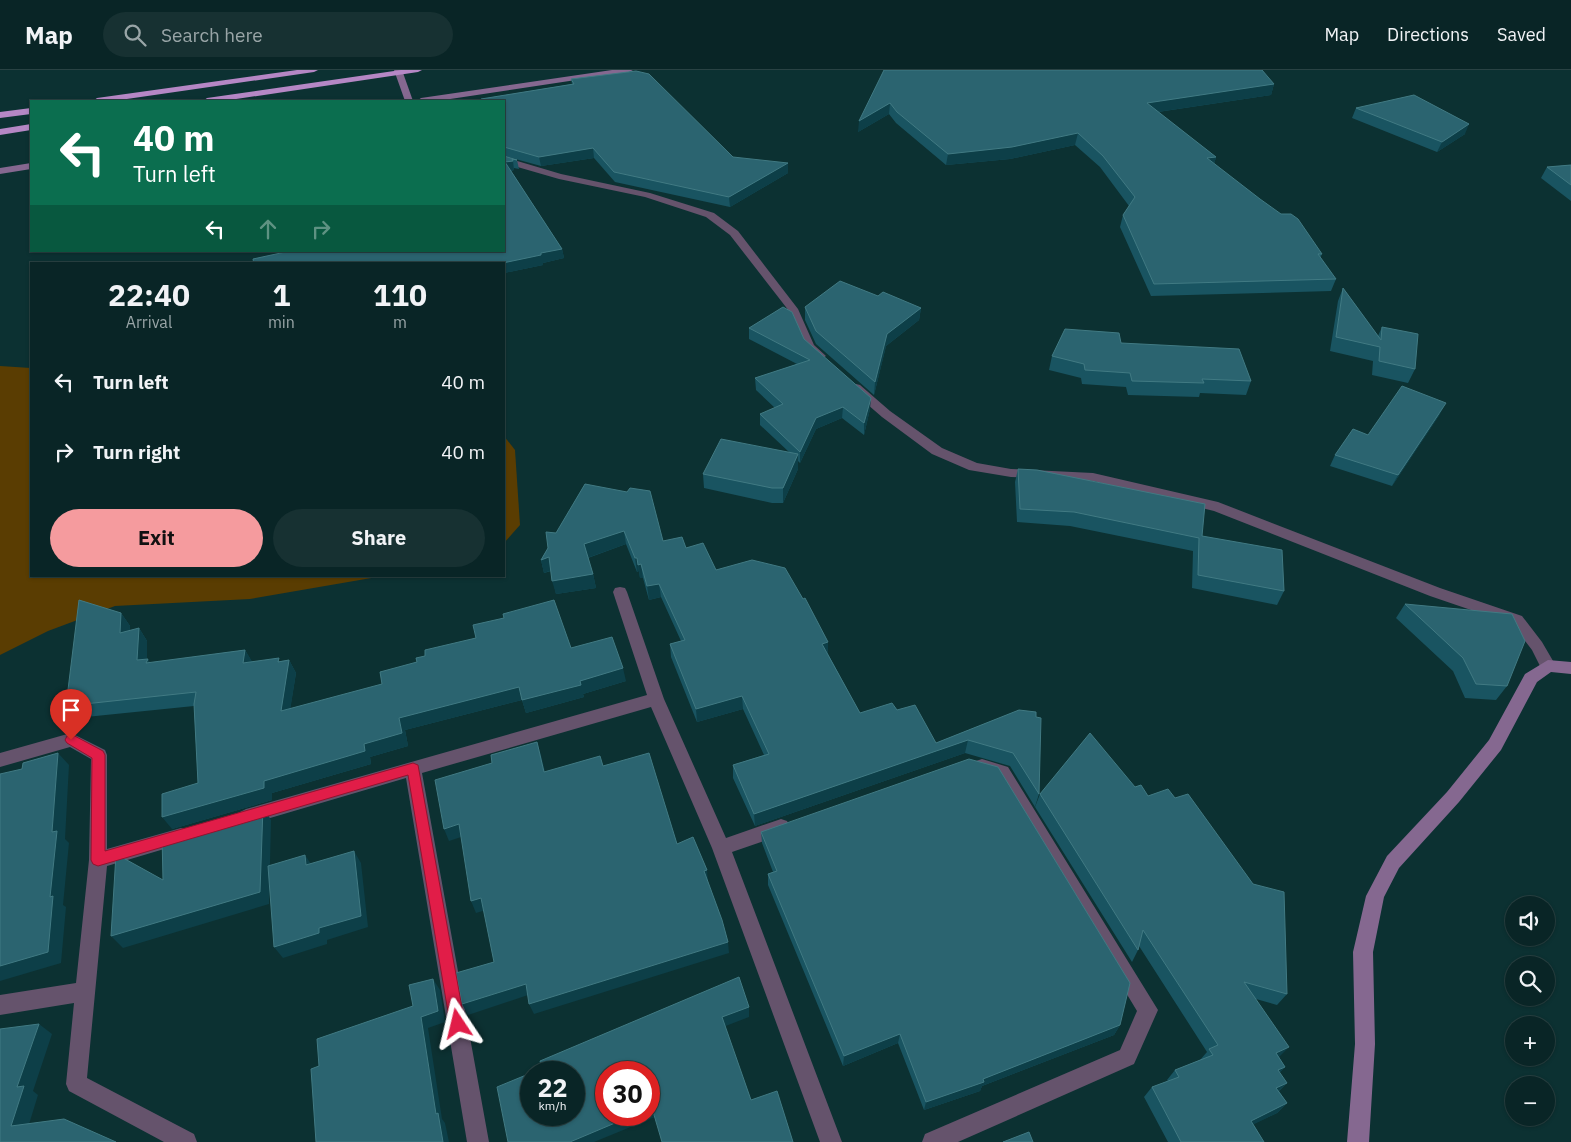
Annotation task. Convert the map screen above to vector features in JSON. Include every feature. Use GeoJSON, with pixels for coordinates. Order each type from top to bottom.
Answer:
{"type":"FeatureCollection","features":[{"type":"Feature","properties":{"kind":"highway"},"geometry":{"type":"LineString","coordinates":[[104,100],[314,70]]}},
{"type":"Feature","properties":{"kind":"highway"},"geometry":{"type":"LineString","coordinates":[[214,100],[418,70]]}},
{"type":"Feature","properties":{"kind":"highway"},"geometry":{"type":"LineString","coordinates":[[0,115],[30,111]]}},
{"type":"Feature","properties":{"kind":"highway"},"geometry":{"type":"LineString","coordinates":[[0,132],[30,127]]}},
{"type":"Feature","properties":{"kind":"main road"},"geometry":{"type":"LineString","coordinates":[[398,70],[409,100]]}},
{"type":"Feature","properties":{"kind":"main road"},"geometry":{"type":"LineString","coordinates":[[428,100],[629,70]]}},
{"type":"Feature","properties":{"kind":"main road"},"geometry":{"type":"LineString","coordinates":[[0,171],[30,166]]}},
{"type":"Feature","properties":{"kind":"main road"},"geometry":{"type":"LineString","coordinates":[[1358,1142],[1365,1044],[1363,952],[1375,896],[1394,862],[1453,797],[1495,746],[1531,678],[1548,666],[1571,668]]}},
{"type":"Feature","properties":{"kind":"street"},"geometry":{"type":"LineString","coordinates":[[505,160],[559,176],[647,194],[710,214],[734,233],[794,311],[809,347],[830,365]]}},
{"type":"Feature","properties":{"kind":"street"},"geometry":{"type":"LineString","coordinates":[[844,377],[886,414],[937,451],[974,468],[1011,473],[1093,477],[1218,507],[1435,592],[1517,620],[1537,646],[1548,666]]}},
{"type":"Feature","properties":{"kind":"street"},"geometry":{"type":"LineString","coordinates":[[620,592],[656,699],[721,848],[831,1142]]}},
{"type":"Feature","properties":{"kind":"street"},"geometry":{"type":"LineString","coordinates":[[232,821],[656,699]]}},
{"type":"Feature","properties":{"kind":"street"},"geometry":{"type":"LineString","coordinates":[[0,760],[71,740],[99,755],[98,860],[76,1084],[186,1142]]}},
{"type":"Feature","properties":{"kind":"street"},"geometry":{"type":"LineString","coordinates":[[933,1142],[1127,1056],[1148,1010],[1002,772],[966,762]]}},
{"type":"Feature","properties":{"kind":"street"},"geometry":{"type":"LineString","coordinates":[[413,768],[478,1142]]}},
{"type":"Feature","properties":{"kind":"street"},"geometry":{"type":"LineString","coordinates":[[721,848],[796,822]]}},
{"type":"Feature","properties":{"kind":"street"},"geometry":{"type":"LineString","coordinates":[[98,860],[194,832]]}},
{"type":"Feature","properties":{"kind":"street"},"geometry":{"type":"LineString","coordinates":[[0,1005],[84,992]]}},
{"type":"Feature","properties":{"kind":"shaded area"},"geometry":{"type":"Polygon","coordinates":[[[0,366],[30,368],[30,577],[377,577],[250,599],[115,606],[48,631],[0,655],[0,366]]]}},
{"type":"Feature","properties":{"kind":"shaded area"},"geometry":{"type":"Polygon","coordinates":[[[505,437],[515,450],[520,525],[505,542],[505,437]]]}},
{"type":"Feature","properties":{"kind":"building"},"geometry":{"type":"Polygon","coordinates":[[[884,70],[1262,70],[1274,84],[1147,103],[1216,157],[1207,158],[1260,199],[1281,214],[1291,214],[1298,219],[1322,254],[1318,254],[1336,279],[1154,284],[1123,215],[1135,197],[1103,156],[1078,133],[1012,147],[948,154],[897,112],[890,103],[859,121],[884,70]]]}},
{"type":"Feature","properties":{"kind":"building"},"geometry":{"type":"Polygon","coordinates":[[[636,71],[649,74],[733,157],[788,163],[729,197],[614,172],[593,148],[539,157],[505,147],[505,100],[481,99],[574,84],[571,79],[636,71]]]}},
{"type":"Feature","properties":{"kind":"building"},"geometry":{"type":"Polygon","coordinates":[[[1414,95],[1469,124],[1442,142],[1356,108],[1414,95]]]}},
{"type":"Feature","properties":{"kind":"building"},"geometry":{"type":"Polygon","coordinates":[[[505,156],[517,160],[512,159],[513,161],[505,162],[505,156]]]}},
{"type":"Feature","properties":{"kind":"building"},"geometry":{"type":"Polygon","coordinates":[[[505,162],[562,249],[505,263],[254,262],[253,259],[285,252],[505,252],[505,162]]]}},
{"type":"Feature","properties":{"kind":"building"},"geometry":{"type":"Polygon","coordinates":[[[1571,165],[1571,185],[1547,167],[1571,165]]]}},
{"type":"Feature","properties":{"kind":"building"},"geometry":{"type":"Polygon","coordinates":[[[840,281],[878,296],[883,292],[921,308],[887,334],[875,382],[816,331],[805,307],[840,281]]]}},
{"type":"Feature","properties":{"kind":"building"},"geometry":{"type":"Polygon","coordinates":[[[1343,288],[1381,340],[1382,327],[1418,334],[1415,369],[1379,361],[1380,347],[1336,337],[1343,288]]]}},
{"type":"Feature","properties":{"kind":"building"},"geometry":{"type":"Polygon","coordinates":[[[783,307],[792,312],[804,339],[871,398],[864,423],[843,407],[816,418],[800,452],[760,414],[783,404],[755,378],[810,360],[749,328],[783,307]]]}},
{"type":"Feature","properties":{"kind":"building"},"geometry":{"type":"Polygon","coordinates":[[[1065,329],[1119,333],[1121,343],[1239,349],[1251,381],[1202,379],[1204,383],[1132,381],[1130,373],[1085,370],[1084,364],[1052,356],[1065,329]]]}},
{"type":"Feature","properties":{"kind":"building"},"geometry":{"type":"Polygon","coordinates":[[[1402,386],[1446,403],[1398,475],[1335,455],[1353,429],[1368,435],[1402,386]]]}},
{"type":"Feature","properties":{"kind":"building"},"geometry":{"type":"Polygon","coordinates":[[[721,439],[798,454],[783,488],[772,488],[703,474],[721,439]]]}},
{"type":"Feature","properties":{"kind":"building"},"geometry":{"type":"Polygon","coordinates":[[[1018,469],[1037,470],[1205,504],[1202,536],[1282,550],[1284,591],[1198,575],[1199,538],[1074,512],[1020,509],[1018,469]]]}},
{"type":"Feature","properties":{"kind":"building"},"geometry":{"type":"Polygon","coordinates":[[[585,484],[627,492],[630,488],[650,491],[663,541],[682,537],[686,548],[703,543],[716,570],[752,560],[785,568],[803,599],[805,598],[828,642],[822,644],[860,713],[892,703],[897,710],[915,705],[936,743],[1019,710],[1036,712],[1036,717],[1041,718],[1039,794],[1013,753],[968,740],[754,814],[733,765],[769,754],[742,696],[696,709],[670,644],[685,640],[659,584],[647,586],[641,564],[638,565],[637,558],[635,558],[624,531],[584,544],[593,574],[552,581],[549,557],[541,560],[548,548],[546,532],[556,533],[585,484]]]}},
{"type":"Feature","properties":{"kind":"building"},"geometry":{"type":"Polygon","coordinates":[[[79,600],[121,613],[120,633],[139,628],[137,660],[148,659],[146,663],[245,650],[243,663],[279,658],[278,662],[289,660],[281,711],[382,684],[380,672],[417,662],[416,658],[425,656],[425,650],[476,638],[473,625],[504,618],[503,614],[554,600],[571,648],[612,637],[623,668],[580,681],[581,685],[522,700],[519,687],[399,718],[402,733],[364,744],[365,751],[264,781],[264,788],[162,817],[162,794],[198,783],[194,704],[196,692],[66,706],[79,600]]]}},
{"type":"Feature","properties":{"kind":"building"},"geometry":{"type":"Polygon","coordinates":[[[1405,604],[1512,614],[1525,641],[1507,686],[1476,684],[1463,658],[1405,604]]]}},
{"type":"Feature","properties":{"kind":"building"},"geometry":{"type":"Polygon","coordinates":[[[1090,733],[1135,787],[1141,785],[1148,796],[1168,789],[1175,798],[1188,794],[1253,884],[1284,892],[1287,994],[1244,982],[1289,1047],[1276,1053],[1285,1067],[1278,1070],[1287,1083],[1276,1088],[1287,1103],[1251,1121],[1264,1142],[1181,1142],[1152,1087],[1179,1077],[1175,1070],[1213,1055],[1209,1049],[1218,1045],[1143,930],[1138,950],[1040,794],[1090,733]]]}},
{"type":"Feature","properties":{"kind":"building"},"geometry":{"type":"Polygon","coordinates":[[[537,742],[544,772],[600,756],[603,766],[649,753],[677,844],[693,837],[707,870],[704,871],[728,942],[529,1004],[526,984],[462,1004],[456,973],[494,962],[481,898],[471,901],[459,824],[444,829],[435,780],[492,763],[491,755],[537,742]]]}},
{"type":"Feature","properties":{"kind":"building"},"geometry":{"type":"Polygon","coordinates":[[[58,753],[52,832],[57,831],[50,897],[53,896],[48,952],[0,966],[0,774],[22,769],[23,763],[58,753]]]}},
{"type":"Feature","properties":{"kind":"building"},"geometry":{"type":"Polygon","coordinates":[[[969,759],[998,767],[1130,983],[1120,1025],[983,1079],[984,1082],[926,1102],[900,1034],[844,1056],[768,874],[777,871],[761,832],[969,759]]]}},
{"type":"Feature","properties":{"kind":"building"},"geometry":{"type":"Polygon","coordinates":[[[263,807],[260,892],[111,936],[116,854],[163,880],[162,836],[263,807]]]}},
{"type":"Feature","properties":{"kind":"building"},"geometry":{"type":"Polygon","coordinates":[[[354,851],[361,916],[319,928],[319,933],[274,947],[268,866],[305,855],[306,865],[354,851]]]}},
{"type":"Feature","properties":{"kind":"building"},"geometry":{"type":"Polygon","coordinates":[[[739,977],[749,1007],[722,1017],[751,1100],[777,1091],[793,1142],[662,1142],[657,1126],[660,1126],[660,1061],[595,1061],[595,1126],[608,1126],[570,1142],[508,1142],[497,1087],[520,1078],[520,1126],[585,1126],[585,1061],[540,1061],[739,977]]]}},
{"type":"Feature","properties":{"kind":"building"},"geometry":{"type":"Polygon","coordinates":[[[433,979],[438,1011],[421,1017],[436,1114],[438,1113],[443,1142],[316,1142],[311,1069],[319,1066],[317,1039],[413,1006],[409,985],[433,979]]]}},
{"type":"Feature","properties":{"kind":"building"},"geometry":{"type":"Polygon","coordinates":[[[39,1024],[17,1087],[24,1086],[11,1126],[64,1119],[116,1142],[0,1142],[0,1029],[39,1024]]]}},
{"type":"Feature","properties":{"kind":"building"},"geometry":{"type":"Polygon","coordinates":[[[1029,1132],[1033,1142],[1003,1142],[1029,1132]]]}},
{"type":"Feature","properties":{"kind":"route"},"geometry":{"type":"LineString","coordinates":[[71,740],[99,755],[98,860],[413,768],[458,1024]]}}]}
